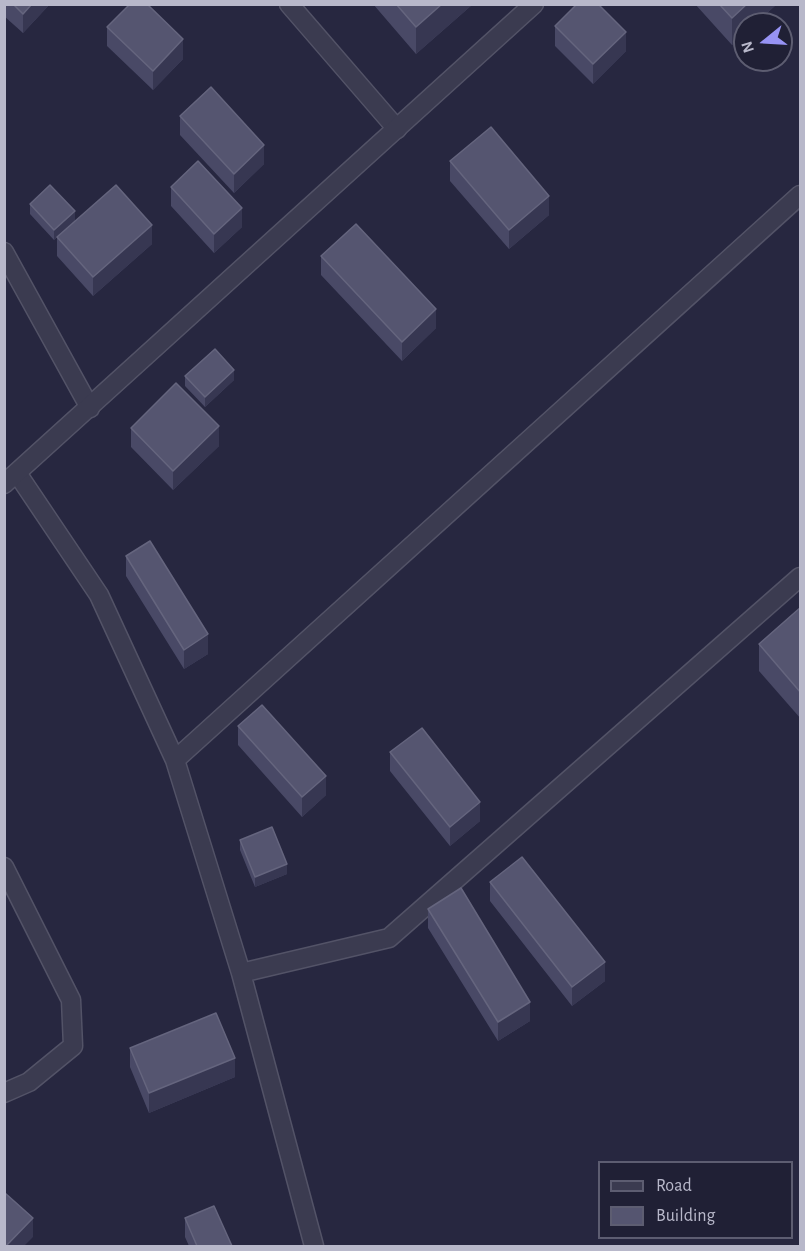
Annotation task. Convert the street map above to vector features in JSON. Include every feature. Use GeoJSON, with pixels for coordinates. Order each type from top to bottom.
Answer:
{"type":"FeatureCollection","features":[{"type":"Feature","properties":{"kind":"street"},"geometry":{"type":"LineString","coordinates":[[289,4],[397,129]]}},
{"type":"Feature","properties":{"kind":"street"},"geometry":{"type":"LineString","coordinates":[[314,1246],[241,973],[175,760],[99,595],[11,479],[534,4]]}},
{"type":"Feature","properties":{"kind":"street"},"geometry":{"type":"LineString","coordinates":[[175,760],[801,195]]}},
{"type":"Feature","properties":{"kind":"street"},"geometry":{"type":"LineString","coordinates":[[4,252],[90,408]]}},
{"type":"Feature","properties":{"kind":"street"},"geometry":{"type":"LineString","coordinates":[[241,973],[389,938],[801,577]]}},
{"type":"Feature","properties":{"kind":"street"},"geometry":{"type":"LineString","coordinates":[[4,867],[71,1000],[74,1046],[29,1082],[4,1093]]}},
{"type":"Feature","properties":{"kind":"building"},"geometry":{"type":"Polygon","coordinates":[[[13,4],[32,4],[23,14],[13,4]]]}},
{"type":"Feature","properties":{"kind":"building"},"geometry":{"type":"Polygon","coordinates":[[[130,4],[147,4],[183,39],[153,71],[107,27],[130,4]]]}},
{"type":"Feature","properties":{"kind":"building"},"geometry":{"type":"Polygon","coordinates":[[[396,4],[442,4],[416,27],[396,4]]]}},
{"type":"Feature","properties":{"kind":"building"},"geometry":{"type":"Polygon","coordinates":[[[577,4],[598,4],[626,32],[593,64],[555,26],[577,4]]]}},
{"type":"Feature","properties":{"kind":"building"},"geometry":{"type":"Polygon","coordinates":[[[719,4],[747,4],[738,12],[733,12],[732,18],[719,4]]]}},
{"type":"Feature","properties":{"kind":"building"},"geometry":{"type":"Polygon","coordinates":[[[211,87],[264,145],[234,174],[180,116],[211,87]]]}},
{"type":"Feature","properties":{"kind":"building"},"geometry":{"type":"Polygon","coordinates":[[[491,127],[549,196],[509,230],[450,161],[491,127]]]}},
{"type":"Feature","properties":{"kind":"building"},"geometry":{"type":"Polygon","coordinates":[[[198,161],[242,208],[214,234],[171,187],[198,161]]]}},
{"type":"Feature","properties":{"kind":"building"},"geometry":{"type":"Polygon","coordinates":[[[50,185],[75,211],[54,230],[30,204],[50,185]]]}},
{"type":"Feature","properties":{"kind":"building"},"geometry":{"type":"Polygon","coordinates":[[[116,185],[152,225],[93,277],[57,237],[116,185]]]}},
{"type":"Feature","properties":{"kind":"building"},"geometry":{"type":"Polygon","coordinates":[[[356,224],[436,309],[402,342],[321,256],[356,224]]]}},
{"type":"Feature","properties":{"kind":"building"},"geometry":{"type":"Polygon","coordinates":[[[215,349],[234,370],[205,397],[185,376],[215,349]]]}},
{"type":"Feature","properties":{"kind":"building"},"geometry":{"type":"Polygon","coordinates":[[[176,383],[219,426],[173,471],[131,428],[176,383]]]}},
{"type":"Feature","properties":{"kind":"building"},"geometry":{"type":"Polygon","coordinates":[[[150,541],[208,634],[184,650],[126,556],[150,541]]]}},
{"type":"Feature","properties":{"kind":"building"},"geometry":{"type":"Polygon","coordinates":[[[801,607],[801,693],[759,644],[801,607]]]}},
{"type":"Feature","properties":{"kind":"building"},"geometry":{"type":"Polygon","coordinates":[[[262,705],[326,776],[302,797],[238,726],[262,705]]]}},
{"type":"Feature","properties":{"kind":"building"},"geometry":{"type":"Polygon","coordinates":[[[422,728],[480,802],[450,827],[390,752],[422,728]]]}},
{"type":"Feature","properties":{"kind":"building"},"geometry":{"type":"Polygon","coordinates":[[[272,827],[287,864],[255,877],[240,840],[272,827]]]}},
{"type":"Feature","properties":{"kind":"building"},"geometry":{"type":"Polygon","coordinates":[[[522,857],[605,962],[572,987],[490,882],[522,857]]]}},
{"type":"Feature","properties":{"kind":"building"},"geometry":{"type":"Polygon","coordinates":[[[461,888],[530,1002],[498,1022],[428,909],[461,888]]]}},
{"type":"Feature","properties":{"kind":"building"},"geometry":{"type":"Polygon","coordinates":[[[216,1013],[235,1058],[149,1093],[130,1048],[216,1013]]]}},
{"type":"Feature","properties":{"kind":"building"},"geometry":{"type":"Polygon","coordinates":[[[5,1193],[33,1218],[4,1246],[5,1193]]]}},
{"type":"Feature","properties":{"kind":"building"},"geometry":{"type":"Polygon","coordinates":[[[214,1206],[232,1246],[197,1246],[185,1218],[214,1206]]]}}]}
